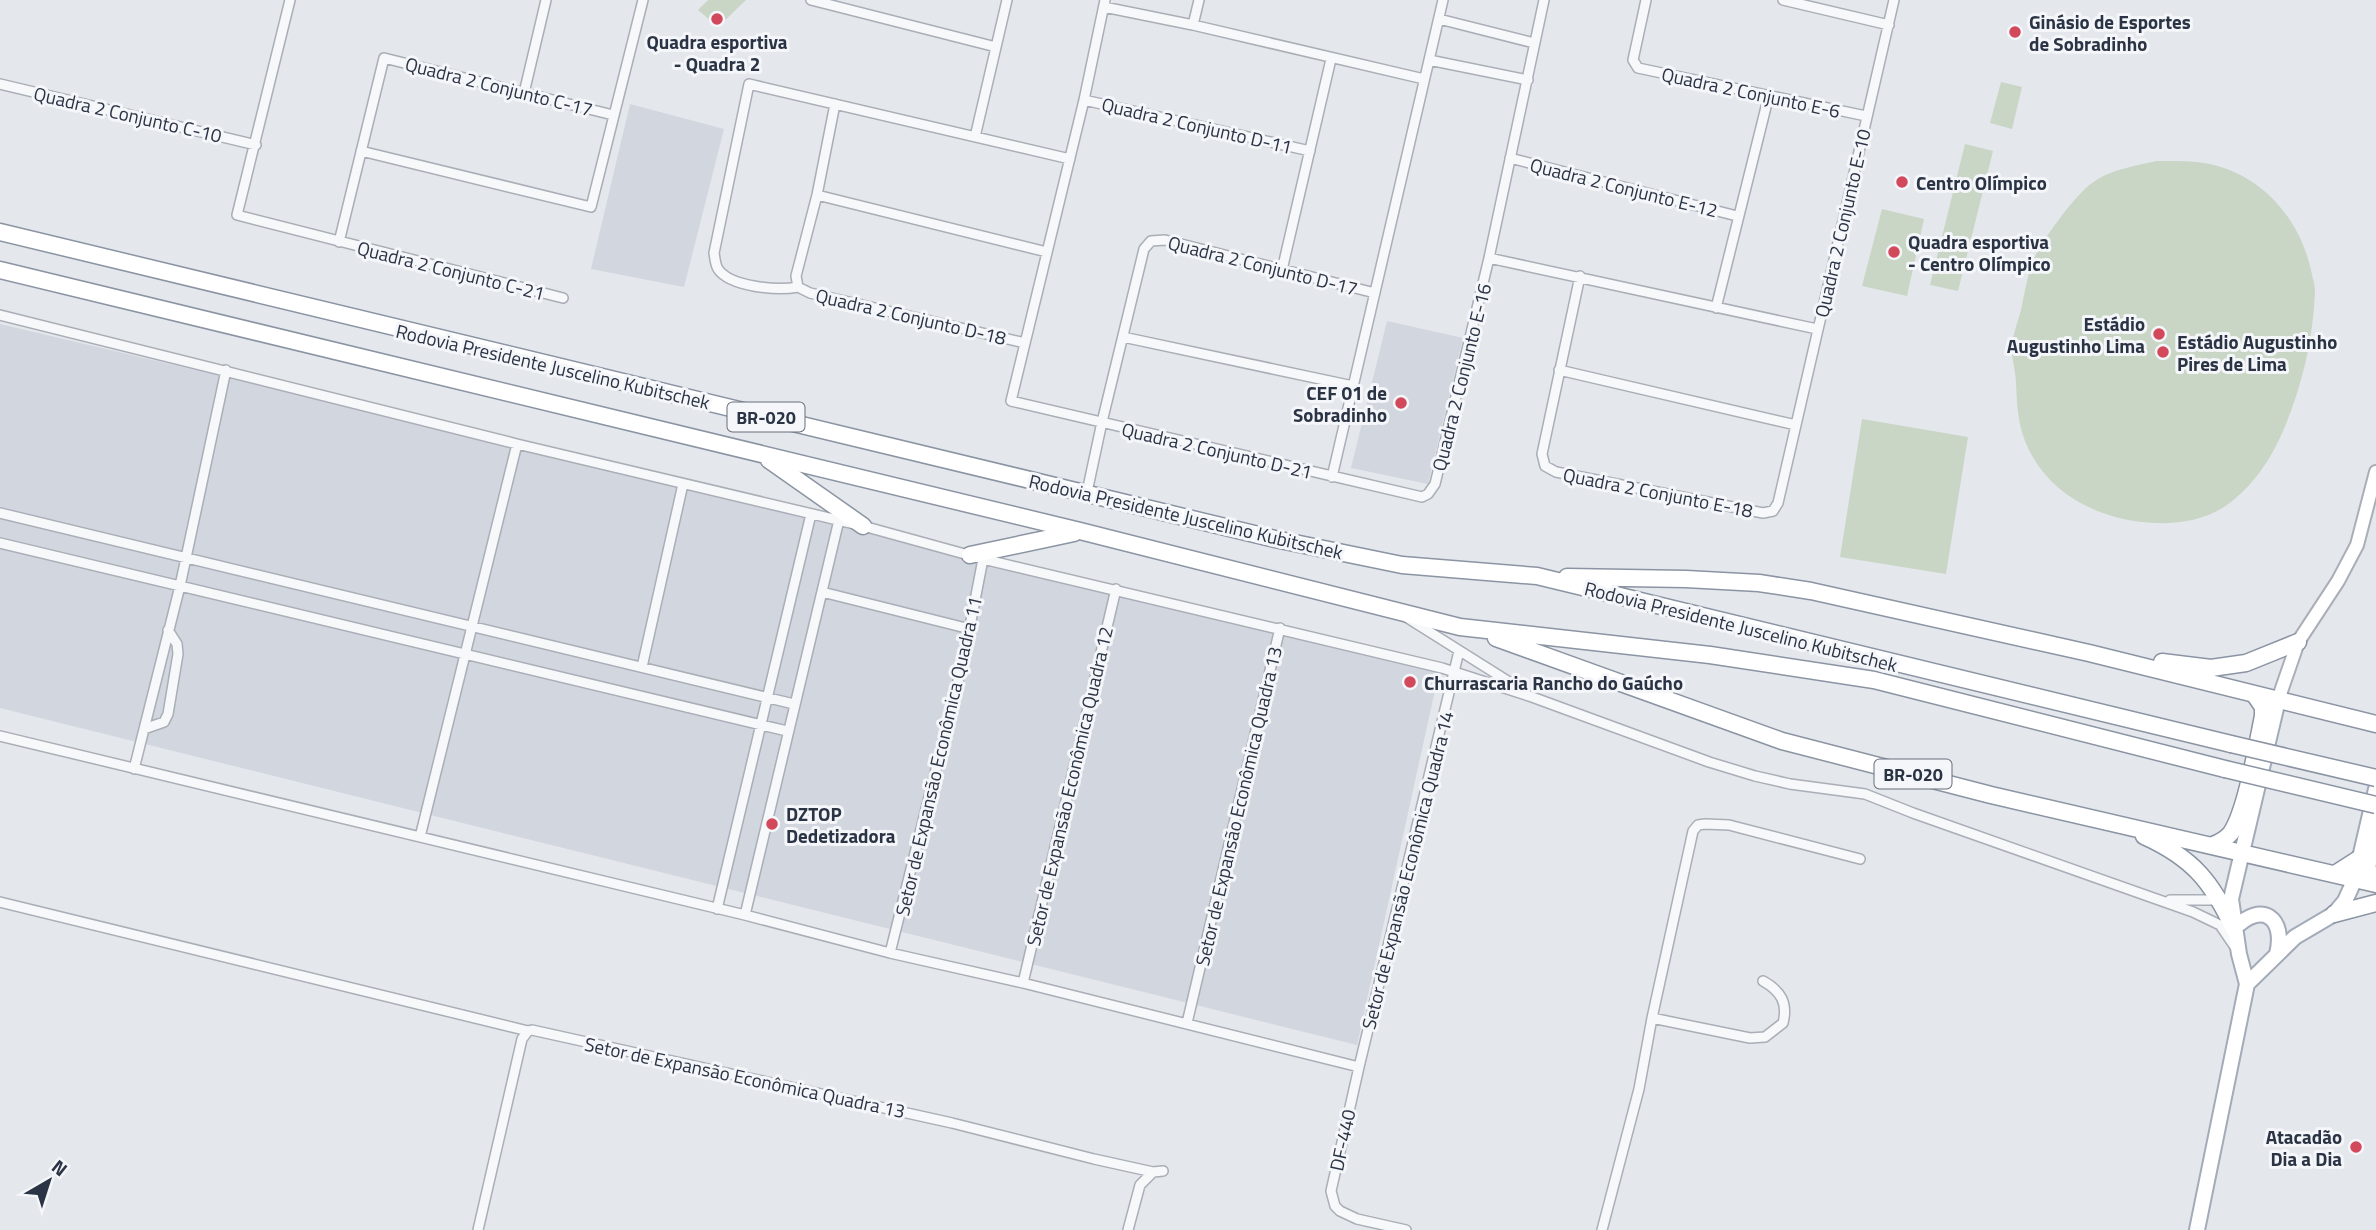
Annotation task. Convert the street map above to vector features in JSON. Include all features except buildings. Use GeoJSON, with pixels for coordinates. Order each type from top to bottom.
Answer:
{"type":"FeatureCollection","features":[{"type":"Feature","properties":{"kind":"highway","name":"Rodovia Presidente Juscelino Kubitschek"},"geometry":{"type":"LineString","coordinates":[[0,232],[1348,555],[1402,565],[1537,576],[2376,778]]}},
{"type":"Feature","properties":{"kind":"highway","name":"Rodovia Presidente Juscelino Kubitschek"},"geometry":{"type":"LineString","coordinates":[[0,270],[1395,608],[1460,627],[1710,655],[1874,680],[2376,805]]}},
{"type":"Feature","properties":{"kind":"highway"},"geometry":{"type":"LineString","coordinates":[[761,454],[863,526]]}},
{"type":"Feature","properties":{"kind":"highway"},"geometry":{"type":"LineString","coordinates":[[977,557],[1080,531]]}},
{"type":"Feature","properties":{"kind":"highway","name":"BR-020"},"geometry":{"type":"LineString","coordinates":[[1537,576],[1686,579],[1759,583],[1811,590],[2089,653],[2376,724]]}},
{"type":"Feature","properties":{"kind":"highway","name":"BR-020"},"geometry":{"type":"LineString","coordinates":[[1460,627],[1580,667],[1782,741],[1991,795],[2376,883]]}},
{"type":"Feature","properties":{"kind":"highway"},"geometry":{"type":"LineString","coordinates":[[2089,653],[2211,668],[2246,663],[2298,642]]}},
{"type":"Feature","properties":{"kind":"highway"},"geometry":{"type":"LineString","coordinates":[[2213,845],[2230,834],[2244,799],[2263,716],[2263,706],[2253,694]]}},
{"type":"Feature","properties":{"kind":"highway"},"geometry":{"type":"LineString","coordinates":[[2113,822],[2185,858],[2226,900],[2234,929]]}},
{"type":"Feature","properties":{"kind":"highway"},"geometry":{"type":"LineString","coordinates":[[2376,825],[2367,863],[2368,872],[2376,883]]}},
{"type":"Feature","properties":{"kind":"highway"},"geometry":{"type":"LineString","coordinates":[[2335,874],[2360,858]]}},
{"type":"Feature","properties":{"kind":"highway"},"geometry":{"type":"LineString","coordinates":[[2334,914],[2376,903]]}},
{"type":"Feature","properties":{"kind":"main road"},"geometry":{"type":"LineString","coordinates":[[2226,900],[2243,852],[2278,700],[2298,642],[2338,581],[2357,545],[2376,472]]}},
{"type":"Feature","properties":{"kind":"main road"},"geometry":{"type":"LineString","coordinates":[[2248,984],[2295,937],[2334,914],[2345,901],[2355,879],[2376,789]]}},
{"type":"Feature","properties":{"kind":"main road"},"geometry":{"type":"LineString","coordinates":[[2197,1230],[2248,984],[2234,929],[2249,915],[2259,913],[2268,916],[2280,932],[2277,954]]}},
{"type":"Feature","properties":{"kind":"street"},"geometry":{"type":"LineString","coordinates":[[256,145],[290,0]]}},
{"type":"Feature","properties":{"kind":"street"},"geometry":{"type":"LineString","coordinates":[[524,93],[546,0]]}},
{"type":"Feature","properties":{"kind":"street"},"geometry":{"type":"LineString","coordinates":[[339,242],[361,151],[591,207],[643,0]]}},
{"type":"Feature","properties":{"kind":"street"},"geometry":{"type":"LineString","coordinates":[[811,0],[996,47]]}},
{"type":"Feature","properties":{"kind":"street"},"geometry":{"type":"LineString","coordinates":[[975,137],[1007,0]]}},
{"type":"Feature","properties":{"kind":"street"},"geometry":{"type":"LineString","coordinates":[[1193,25],[1199,0]]}},
{"type":"Feature","properties":{"kind":"street"},"geometry":{"type":"LineString","coordinates":[[1332,477],[1443,0]]}},
{"type":"Feature","properties":{"kind":"street","name":"Quadra 2 Conjunto E-16"},"geometry":{"type":"LineString","coordinates":[[1428,494],[1435,484],[1489,258],[1544,0]]}},
{"type":"Feature","properties":{"kind":"street","name":"Quadra 2 Conjunto E-6"},"geometry":{"type":"LineString","coordinates":[[1646,0],[1633,60],[1640,69],[1866,116]]}},
{"type":"Feature","properties":{"kind":"street"},"geometry":{"type":"LineString","coordinates":[[1783,0],[1889,25]]}},
{"type":"Feature","properties":{"kind":"street","name":"Quadra 2 Conjunto E-10"},"geometry":{"type":"LineString","coordinates":[[1773,511],[1778,503],[1894,0]]}},
{"type":"Feature","properties":{"kind":"street"},"geometry":{"type":"LineString","coordinates":[[1025,343],[1105,4],[1424,79]]}},
{"type":"Feature","properties":{"kind":"street"},"geometry":{"type":"LineString","coordinates":[[1438,19],[1534,43]]}},
{"type":"Feature","properties":{"kind":"street","name":"Quadra 2 Conjunto C-17"},"geometry":{"type":"LineString","coordinates":[[361,151],[384,58],[613,115]]}},
{"type":"Feature","properties":{"kind":"street"},"geometry":{"type":"LineString","coordinates":[[1282,270],[1331,59]]}},
{"type":"Feature","properties":{"kind":"street"},"geometry":{"type":"LineString","coordinates":[[1429,60],[1528,80]]}},
{"type":"Feature","properties":{"kind":"street","name":"Quadra 2 Conjunto C-10"},"geometry":{"type":"LineString","coordinates":[[0,84],[256,145]]}},
{"type":"Feature","properties":{"kind":"street","name":"Quadra 2 Conjunto D-18"},"geometry":{"type":"LineString","coordinates":[[835,104],[749,84],[715,253],[716,267],[724,276],[741,282],[785,289],[798,287],[810,293],[1025,343]]}},
{"type":"Feature","properties":{"kind":"street"},"geometry":{"type":"LineString","coordinates":[[1716,308],[1769,95]]}},
{"type":"Feature","properties":{"kind":"street","name":"Quadra 2 Conjunto D-11"},"geometry":{"type":"LineString","coordinates":[[1084,100],[1310,150]]}},
{"type":"Feature","properties":{"kind":"street"},"geometry":{"type":"LineString","coordinates":[[798,287],[796,276],[817,195],[835,104],[1070,159]]}},
{"type":"Feature","properties":{"kind":"street","name":"Quadra 2 Conjunto C-21"},"geometry":{"type":"LineString","coordinates":[[256,145],[237,215],[563,298]]}},
{"type":"Feature","properties":{"kind":"street","name":"Quadra 2 Conjunto E-12"},"geometry":{"type":"LineString","coordinates":[[1510,158],[1737,216]]}},
{"type":"Feature","properties":{"kind":"street"},"geometry":{"type":"LineString","coordinates":[[817,195],[1047,252]]}},
{"type":"Feature","properties":{"kind":"street","name":"Quadra 2 Conjunto D-17"},"geometry":{"type":"LineString","coordinates":[[1123,337],[1144,249],[1152,241],[1165,240],[1375,293]]}},
{"type":"Feature","properties":{"kind":"street"},"geometry":{"type":"LineString","coordinates":[[1489,258],[1817,329]]}},
{"type":"Feature","properties":{"kind":"street"},"geometry":{"type":"LineString","coordinates":[[1580,276],[1559,370],[1796,425]]}},
{"type":"Feature","properties":{"kind":"street"},"geometry":{"type":"LineString","coordinates":[[0,315],[1455,673],[1532,697],[1709,762],[1790,783],[1865,794],[2158,899],[2220,925],[2239,954]]}},
{"type":"Feature","properties":{"kind":"street"},"geometry":{"type":"LineString","coordinates":[[1087,492],[1101,422],[1123,337],[1353,386]]}},
{"type":"Feature","properties":{"kind":"street","name":"Quadra 2 Conjunto D-21"},"geometry":{"type":"LineString","coordinates":[[1025,343],[1012,401],[1413,497],[1428,494]]}},
{"type":"Feature","properties":{"kind":"street"},"geometry":{"type":"LineString","coordinates":[[134,768],[180,586],[226,370]]}},
{"type":"Feature","properties":{"kind":"street","name":"Quadra 2 Conjunto E-18"},"geometry":{"type":"LineString","coordinates":[[1559,370],[1542,454],[1545,466],[1556,472],[1763,513],[1773,511]]}},
{"type":"Feature","properties":{"kind":"street"},"geometry":{"type":"LineString","coordinates":[[419,837],[517,444]]}},
{"type":"Feature","properties":{"kind":"street"},"geometry":{"type":"LineString","coordinates":[[642,667],[683,484]]}},
{"type":"Feature","properties":{"kind":"street"},"geometry":{"type":"LineString","coordinates":[[0,513],[794,704]]}},
{"type":"Feature","properties":{"kind":"street"},"geometry":{"type":"LineString","coordinates":[[717,909],[811,514]]}},
{"type":"Feature","properties":{"kind":"street"},"geometry":{"type":"LineString","coordinates":[[745,915],[839,520]]}},
{"type":"Feature","properties":{"kind":"street"},"geometry":{"type":"LineString","coordinates":[[0,543],[787,731]]}},
{"type":"Feature","properties":{"kind":"street","name":"Setor de Expansão Econômica Quadra 11"},"geometry":{"type":"LineString","coordinates":[[890,953],[970,629],[977,557]]}},
{"type":"Feature","properties":{"kind":"street","name":"Setor de Expansão Econômica Quadra 12"},"geometry":{"type":"LineString","coordinates":[[1023,983],[1116,589]]}},
{"type":"Feature","properties":{"kind":"street"},"geometry":{"type":"LineString","coordinates":[[822,592],[970,629]]}},
{"type":"Feature","properties":{"kind":"street"},"geometry":{"type":"LineString","coordinates":[[1395,608],[1421,628],[1532,697]]}},
{"type":"Feature","properties":{"kind":"street","name":"Setor de Expansão Econômica Quadra 13"},"geometry":{"type":"LineString","coordinates":[[1187,1023],[1280,628]]}},
{"type":"Feature","properties":{"kind":"street"},"geometry":{"type":"LineString","coordinates":[[144,729],[164,722],[168,714],[178,654],[177,644],[168,630]]}},
{"type":"Feature","properties":{"kind":"street","name":"Setor de Expansão Econômica Quadra 14"},"geometry":{"type":"LineString","coordinates":[[1359,1068],[1459,651]]}},
{"type":"Feature","properties":{"kind":"street"},"geometry":{"type":"LineString","coordinates":[[0,736],[745,915],[1359,1068]]}},
{"type":"Feature","properties":{"kind":"street"},"geometry":{"type":"LineString","coordinates":[[1602,1230],[1636,1099],[1690,839],[1698,825],[1729,825],[1860,859]]}},
{"type":"Feature","properties":{"kind":"street"},"geometry":{"type":"LineString","coordinates":[[2158,899],[2226,900]]}},
{"type":"Feature","properties":{"kind":"street","name":"Setor de Expansão Econômica Quadra 13"},"geometry":{"type":"LineString","coordinates":[[0,902],[528,1031],[537,1030],[799,1088],[1158,1172],[1140,1185],[1128,1230]]}},
{"type":"Feature","properties":{"kind":"street"},"geometry":{"type":"LineString","coordinates":[[1651,1018],[1750,1038],[1765,1037],[1783,1023],[1786,1012],[1776,989],[1763,981]]}},
{"type":"Feature","properties":{"kind":"street"},"geometry":{"type":"LineString","coordinates":[[478,1230],[522,1039],[528,1031]]}},
{"type":"Feature","properties":{"kind":"street","name":"DF-440"},"geometry":{"type":"LineString","coordinates":[[1359,1068],[1331,1191],[1335,1206],[1357,1219],[1406,1230]]}},
{"type":"Feature","properties":{"kind":"shaded area"},"geometry":{"type":"Polygon","coordinates":[[[630,104],[724,129],[684,287],[591,269],[630,104]]]}},
{"type":"Feature","properties":{"kind":"shaded area"},"geometry":{"type":"Polygon","coordinates":[[[1387,321],[1463,338],[1428,484],[1351,468],[1387,321]]]}},
{"type":"Feature","properties":{"kind":"shaded area"},"geometry":{"type":"Polygon","coordinates":[[[0,324],[1441,663],[1357,1045],[0,708],[0,324]]]}},
{"type":"Feature","properties":{"kind":"green space","name":"Quadra esportiva - Quadra 2"},"geometry":{"type":"Polygon","coordinates":[[[708,0],[746,0],[718,27],[698,10],[708,0]]]}},
{"type":"Feature","properties":{"kind":"green space"},"geometry":{"type":"Polygon","coordinates":[[[2001,82],[2022,87],[2012,129],[1990,123],[2001,82]]]}},
{"type":"Feature","properties":{"kind":"green space"},"geometry":{"type":"Polygon","coordinates":[[[1965,144],[1993,151],[1958,291],[1930,285],[1965,144]]]}},
{"type":"Feature","properties":{"kind":"green space","name":"Estádio Augustinho Pires de Lima"},"geometry":{"type":"Polygon","coordinates":[[[2157,161],[2197,162],[2221,167],[2238,174],[2267,194],[2280,206],[2299,236],[2306,252],[2315,290],[2312,328],[2302,378],[2287,421],[2273,451],[2255,479],[2231,502],[2206,516],[2177,522],[2147,523],[2105,514],[2078,502],[2055,485],[2036,463],[2020,425],[2012,351],[2013,337],[2032,263],[2058,220],[2076,198],[2099,178],[2157,161]]]}},
{"type":"Feature","properties":{"kind":"green space","name":"Quadra esportiva - Centro Olímpico"},"geometry":{"type":"Polygon","coordinates":[[[1882,209],[1924,219],[1907,296],[1862,286],[1882,209]]]}},
{"type":"Feature","properties":{"kind":"green space"},"geometry":{"type":"Polygon","coordinates":[[[1862,419],[1968,437],[1946,574],[1840,557],[1862,419]]]}},
{"type":"Feature","properties":{"kind":"place","name":"Quadra esportiva - Quadra 2"},"geometry":{"type":"Point","coordinates":[717,19]}},
{"type":"Feature","properties":{"kind":"place","name":"Ginásio de Esportes de Sobradinho"},"geometry":{"type":"Point","coordinates":[2015,32]}},
{"type":"Feature","properties":{"kind":"place","name":"Centro Olímpico"},"geometry":{"type":"Point","coordinates":[1902,182]}},
{"type":"Feature","properties":{"kind":"place","name":"Quadra esportiva - Centro Olímpico"},"geometry":{"type":"Point","coordinates":[1894,252]}},
{"type":"Feature","properties":{"kind":"place","name":"Estádio Augustinho Lima"},"geometry":{"type":"Point","coordinates":[2159,334]}},
{"type":"Feature","properties":{"kind":"place","name":"Estádio Augustinho Pires de Lima"},"geometry":{"type":"Point","coordinates":[2163,352]}},
{"type":"Feature","properties":{"kind":"place","name":"CEF 01 de Sobradinho"},"geometry":{"type":"Point","coordinates":[1401,403]}},
{"type":"Feature","properties":{"kind":"place","name":"Churrascaria Rancho do Gaúcho"},"geometry":{"type":"Point","coordinates":[1410,682]}},
{"type":"Feature","properties":{"kind":"place","name":"DZTOP Dedetizadora"},"geometry":{"type":"Point","coordinates":[772,824]}},
{"type":"Feature","properties":{"kind":"place","name":"Atacadão Dia a Dia"},"geometry":{"type":"Point","coordinates":[2356,1147]}}]}
